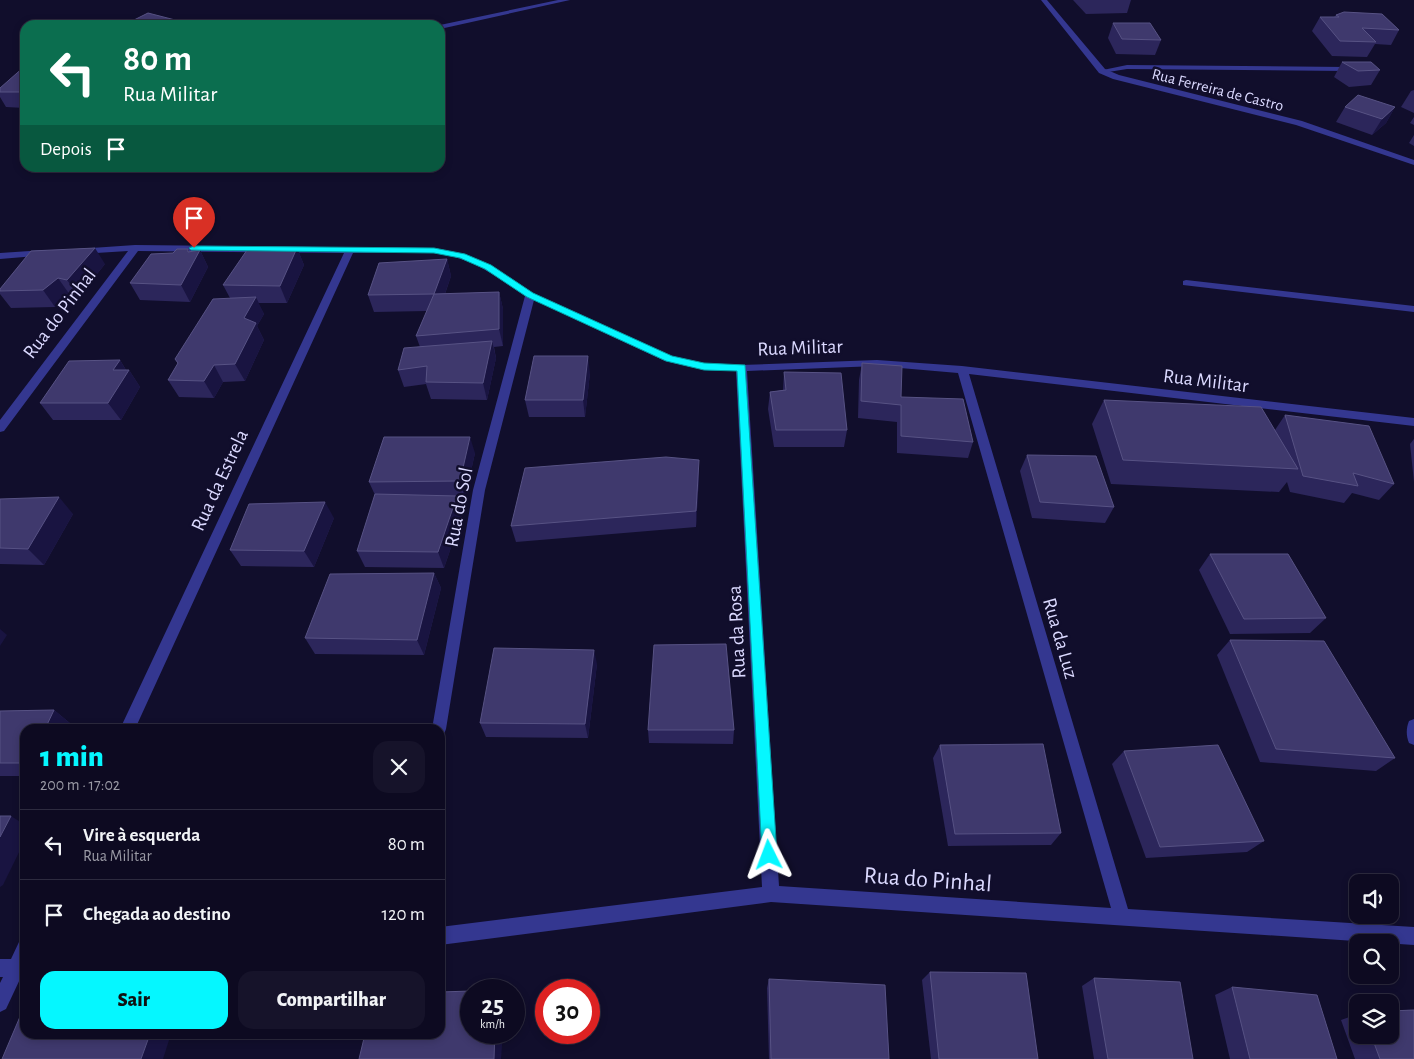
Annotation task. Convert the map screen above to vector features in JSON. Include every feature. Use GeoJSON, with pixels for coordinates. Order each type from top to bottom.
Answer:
{"type":"FeatureCollection","features":[{"type":"Feature","properties":{"kind":"street"},"geometry":{"type":"LineString","coordinates":[[445,26],[566,0]]}},
{"type":"Feature","properties":{"kind":"street","name":"Rua Ferreira de Castro"},"geometry":{"type":"LineString","coordinates":[[1044,0],[1102,70],[1132,82],[1299,123],[1414,163]]}},
{"type":"Feature","properties":{"kind":"street"},"geometry":{"type":"LineString","coordinates":[[1102,70],[1127,67],[1346,69]]}},
{"type":"Feature","properties":{"kind":"street","name":"Rua Militar"},"geometry":{"type":"LineString","coordinates":[[0,256],[135,248],[434,251],[462,256],[488,267],[530,295],[669,359],[704,367],[741,368],[877,362],[1414,422]]}},
{"type":"Feature","properties":{"kind":"street","name":"Rua do Pinhal"},"geometry":{"type":"LineString","coordinates":[[0,428],[135,248]]}},
{"type":"Feature","properties":{"kind":"street","name":"Rua da Estrela"},"geometry":{"type":"LineString","coordinates":[[129,724],[350,250]]}},
{"type":"Feature","properties":{"kind":"street"},"geometry":{"type":"LineString","coordinates":[[1186,283],[1414,310]]}},
{"type":"Feature","properties":{"kind":"street","name":"Rua do Sol"},"geometry":{"type":"LineString","coordinates":[[439,724],[479,490],[530,295]]}},
{"type":"Feature","properties":{"kind":"street","name":"Rua da Rosa"},"geometry":{"type":"LineString","coordinates":[[741,368],[771,894]]}},
{"type":"Feature","properties":{"kind":"street","name":"Rua da Luz"},"geometry":{"type":"LineString","coordinates":[[962,370],[1122,917]]}},
{"type":"Feature","properties":{"kind":"street"},"geometry":{"type":"LineString","coordinates":[[1414,726],[1414,738]]}},
{"type":"Feature","properties":{"kind":"street","name":"Rua do Pinhal"},"geometry":{"type":"LineString","coordinates":[[445,935],[771,894],[1414,936]]}},
{"type":"Feature","properties":{"kind":"street"},"geometry":{"type":"LineString","coordinates":[[0,1003],[14,968]]}},
{"type":"Feature","properties":{"kind":"building"},"geometry":{"type":"Polygon","coordinates":[[[1344,12],[1382,14],[1399,30],[1362,28],[1376,42],[1340,41],[1320,17],[1339,17],[1336,15],[1344,12]]]}},
{"type":"Feature","properties":{"kind":"building"},"geometry":{"type":"Polygon","coordinates":[[[148,13],[175,20],[134,20],[148,13]]]}},
{"type":"Feature","properties":{"kind":"building"},"geometry":{"type":"Polygon","coordinates":[[[1113,23],[1150,23],[1161,40],[1122,39],[1113,23]]]}},
{"type":"Feature","properties":{"kind":"building"},"geometry":{"type":"Polygon","coordinates":[[[1342,62],[1371,62],[1380,70],[1358,71],[1342,62]]]}},
{"type":"Feature","properties":{"kind":"building"},"geometry":{"type":"Polygon","coordinates":[[[20,70],[20,92],[0,92],[0,88],[20,70]]]}},
{"type":"Feature","properties":{"kind":"building"},"geometry":{"type":"Polygon","coordinates":[[[1358,95],[1395,107],[1382,119],[1345,107],[1358,95]]]}},
{"type":"Feature","properties":{"kind":"building"},"geometry":{"type":"Polygon","coordinates":[[[95,248],[67,280],[58,278],[43,290],[0,291],[31,251],[95,248]]]}},
{"type":"Feature","properties":{"kind":"building"},"geometry":{"type":"Polygon","coordinates":[[[297,248],[280,286],[223,285],[247,250],[297,248]]]}},
{"type":"Feature","properties":{"kind":"building"},"geometry":{"type":"Polygon","coordinates":[[[177,249],[188,249],[188,252],[200,250],[181,285],[130,283],[151,254],[173,253],[177,249]]]}},
{"type":"Feature","properties":{"kind":"building"},"geometry":{"type":"Polygon","coordinates":[[[447,259],[434,294],[368,295],[379,263],[447,259]]]}},
{"type":"Feature","properties":{"kind":"building"},"geometry":{"type":"Polygon","coordinates":[[[499,292],[499,329],[416,336],[434,294],[499,292]]]}},
{"type":"Feature","properties":{"kind":"building"},"geometry":{"type":"Polygon","coordinates":[[[256,297],[244,318],[256,323],[235,364],[214,365],[204,381],[168,380],[178,363],[175,359],[213,299],[256,297]]]}},
{"type":"Feature","properties":{"kind":"building"},"geometry":{"type":"Polygon","coordinates":[[[492,341],[483,383],[426,382],[427,366],[398,370],[404,348],[492,341]]]}},
{"type":"Feature","properties":{"kind":"building"},"geometry":{"type":"Polygon","coordinates":[[[534,356],[588,356],[583,400],[525,400],[534,356]]]}},
{"type":"Feature","properties":{"kind":"building"},"geometry":{"type":"Polygon","coordinates":[[[120,360],[113,370],[129,370],[108,403],[40,403],[69,361],[120,360]]]}},
{"type":"Feature","properties":{"kind":"building"},"geometry":{"type":"Polygon","coordinates":[[[862,363],[902,366],[901,397],[963,399],[973,442],[901,436],[901,405],[861,401],[862,363]]]}},
{"type":"Feature","properties":{"kind":"building"},"geometry":{"type":"Polygon","coordinates":[[[784,372],[841,373],[847,430],[776,430],[770,392],[786,390],[784,372]]]}},
{"type":"Feature","properties":{"kind":"building"},"geometry":{"type":"Polygon","coordinates":[[[1104,400],[1261,407],[1298,469],[1123,460],[1104,400]]]}},
{"type":"Feature","properties":{"kind":"building"},"geometry":{"type":"Polygon","coordinates":[[[1285,415],[1369,426],[1394,484],[1353,473],[1358,486],[1303,476],[1285,415]]]}},
{"type":"Feature","properties":{"kind":"building"},"geometry":{"type":"Polygon","coordinates":[[[384,437],[470,437],[460,481],[369,482],[384,437]]]}},
{"type":"Feature","properties":{"kind":"building"},"geometry":{"type":"Polygon","coordinates":[[[1027,455],[1096,456],[1114,507],[1040,502],[1027,455]]]}},
{"type":"Feature","properties":{"kind":"building"},"geometry":{"type":"Polygon","coordinates":[[[666,457],[699,460],[696,511],[511,526],[525,468],[666,457]]]}},
{"type":"Feature","properties":{"kind":"building"},"geometry":{"type":"Polygon","coordinates":[[[375,494],[457,496],[438,552],[357,551],[375,494]]]}},
{"type":"Feature","properties":{"kind":"building"},"geometry":{"type":"Polygon","coordinates":[[[59,497],[28,549],[0,548],[0,499],[59,497]]]}},
{"type":"Feature","properties":{"kind":"building"},"geometry":{"type":"Polygon","coordinates":[[[325,502],[304,551],[230,550],[249,504],[325,502]]]}},
{"type":"Feature","properties":{"kind":"building"},"geometry":{"type":"Polygon","coordinates":[[[1210,554],[1288,554],[1326,618],[1244,619],[1210,554]]]}},
{"type":"Feature","properties":{"kind":"building"},"geometry":{"type":"Polygon","coordinates":[[[434,573],[417,640],[305,638],[330,574],[434,573]]]}},
{"type":"Feature","properties":{"kind":"building"},"geometry":{"type":"Polygon","coordinates":[[[1230,640],[1324,641],[1395,758],[1276,749],[1230,640]]]}},
{"type":"Feature","properties":{"kind":"building"},"geometry":{"type":"Polygon","coordinates":[[[726,644],[734,730],[648,730],[654,645],[726,644]]]}},
{"type":"Feature","properties":{"kind":"building"},"geometry":{"type":"Polygon","coordinates":[[[494,648],[594,650],[585,724],[480,723],[494,648]]]}},
{"type":"Feature","properties":{"kind":"building"},"geometry":{"type":"Polygon","coordinates":[[[54,710],[47,724],[20,724],[20,763],[0,763],[0,711],[54,710]]]}},
{"type":"Feature","properties":{"kind":"building"},"geometry":{"type":"Polygon","coordinates":[[[1043,744],[1061,833],[955,834],[940,745],[1043,744]]]}},
{"type":"Feature","properties":{"kind":"building"},"geometry":{"type":"Polygon","coordinates":[[[1218,745],[1264,841],[1160,847],[1124,751],[1218,745]]]}},
{"type":"Feature","properties":{"kind":"building"},"geometry":{"type":"Polygon","coordinates":[[[0,816],[11,816],[0,837],[0,816]]]}},
{"type":"Feature","properties":{"kind":"building"},"geometry":{"type":"Polygon","coordinates":[[[930,972],[1026,973],[1038,1059],[939,1059],[930,972]]]}},
{"type":"Feature","properties":{"kind":"building"},"geometry":{"type":"Polygon","coordinates":[[[1094,978],[1180,982],[1193,1059],[1108,1059],[1094,978]]]}},
{"type":"Feature","properties":{"kind":"building"},"geometry":{"type":"Polygon","coordinates":[[[769,979],[885,985],[889,1059],[771,1059],[769,979]]]}},
{"type":"Feature","properties":{"kind":"building"},"geometry":{"type":"Polygon","coordinates":[[[1232,987],[1317,995],[1337,1059],[1250,1059],[1232,987]]]}},
{"type":"Feature","properties":{"kind":"building"},"geometry":{"type":"Polygon","coordinates":[[[460,991],[460,1044],[495,1044],[494,1059],[359,1059],[364,1039],[445,1039],[445,992],[460,991]]]}},
{"type":"Feature","properties":{"kind":"building"},"geometry":{"type":"Polygon","coordinates":[[[1414,1010],[1414,1059],[1380,1059],[1374,1044],[1399,1044],[1399,1011],[1414,1010]]]}},
{"type":"Feature","properties":{"kind":"building"},"geometry":{"type":"Polygon","coordinates":[[[20,1017],[20,1039],[148,1039],[141,1059],[2,1059],[20,1017]]]}},
{"type":"Feature","properties":{"kind":"route"},"geometry":{"type":"LineString","coordinates":[[194,248],[434,251],[462,256],[488,267],[530,295],[669,359],[704,367],[741,368],[769,855]]}}]}
